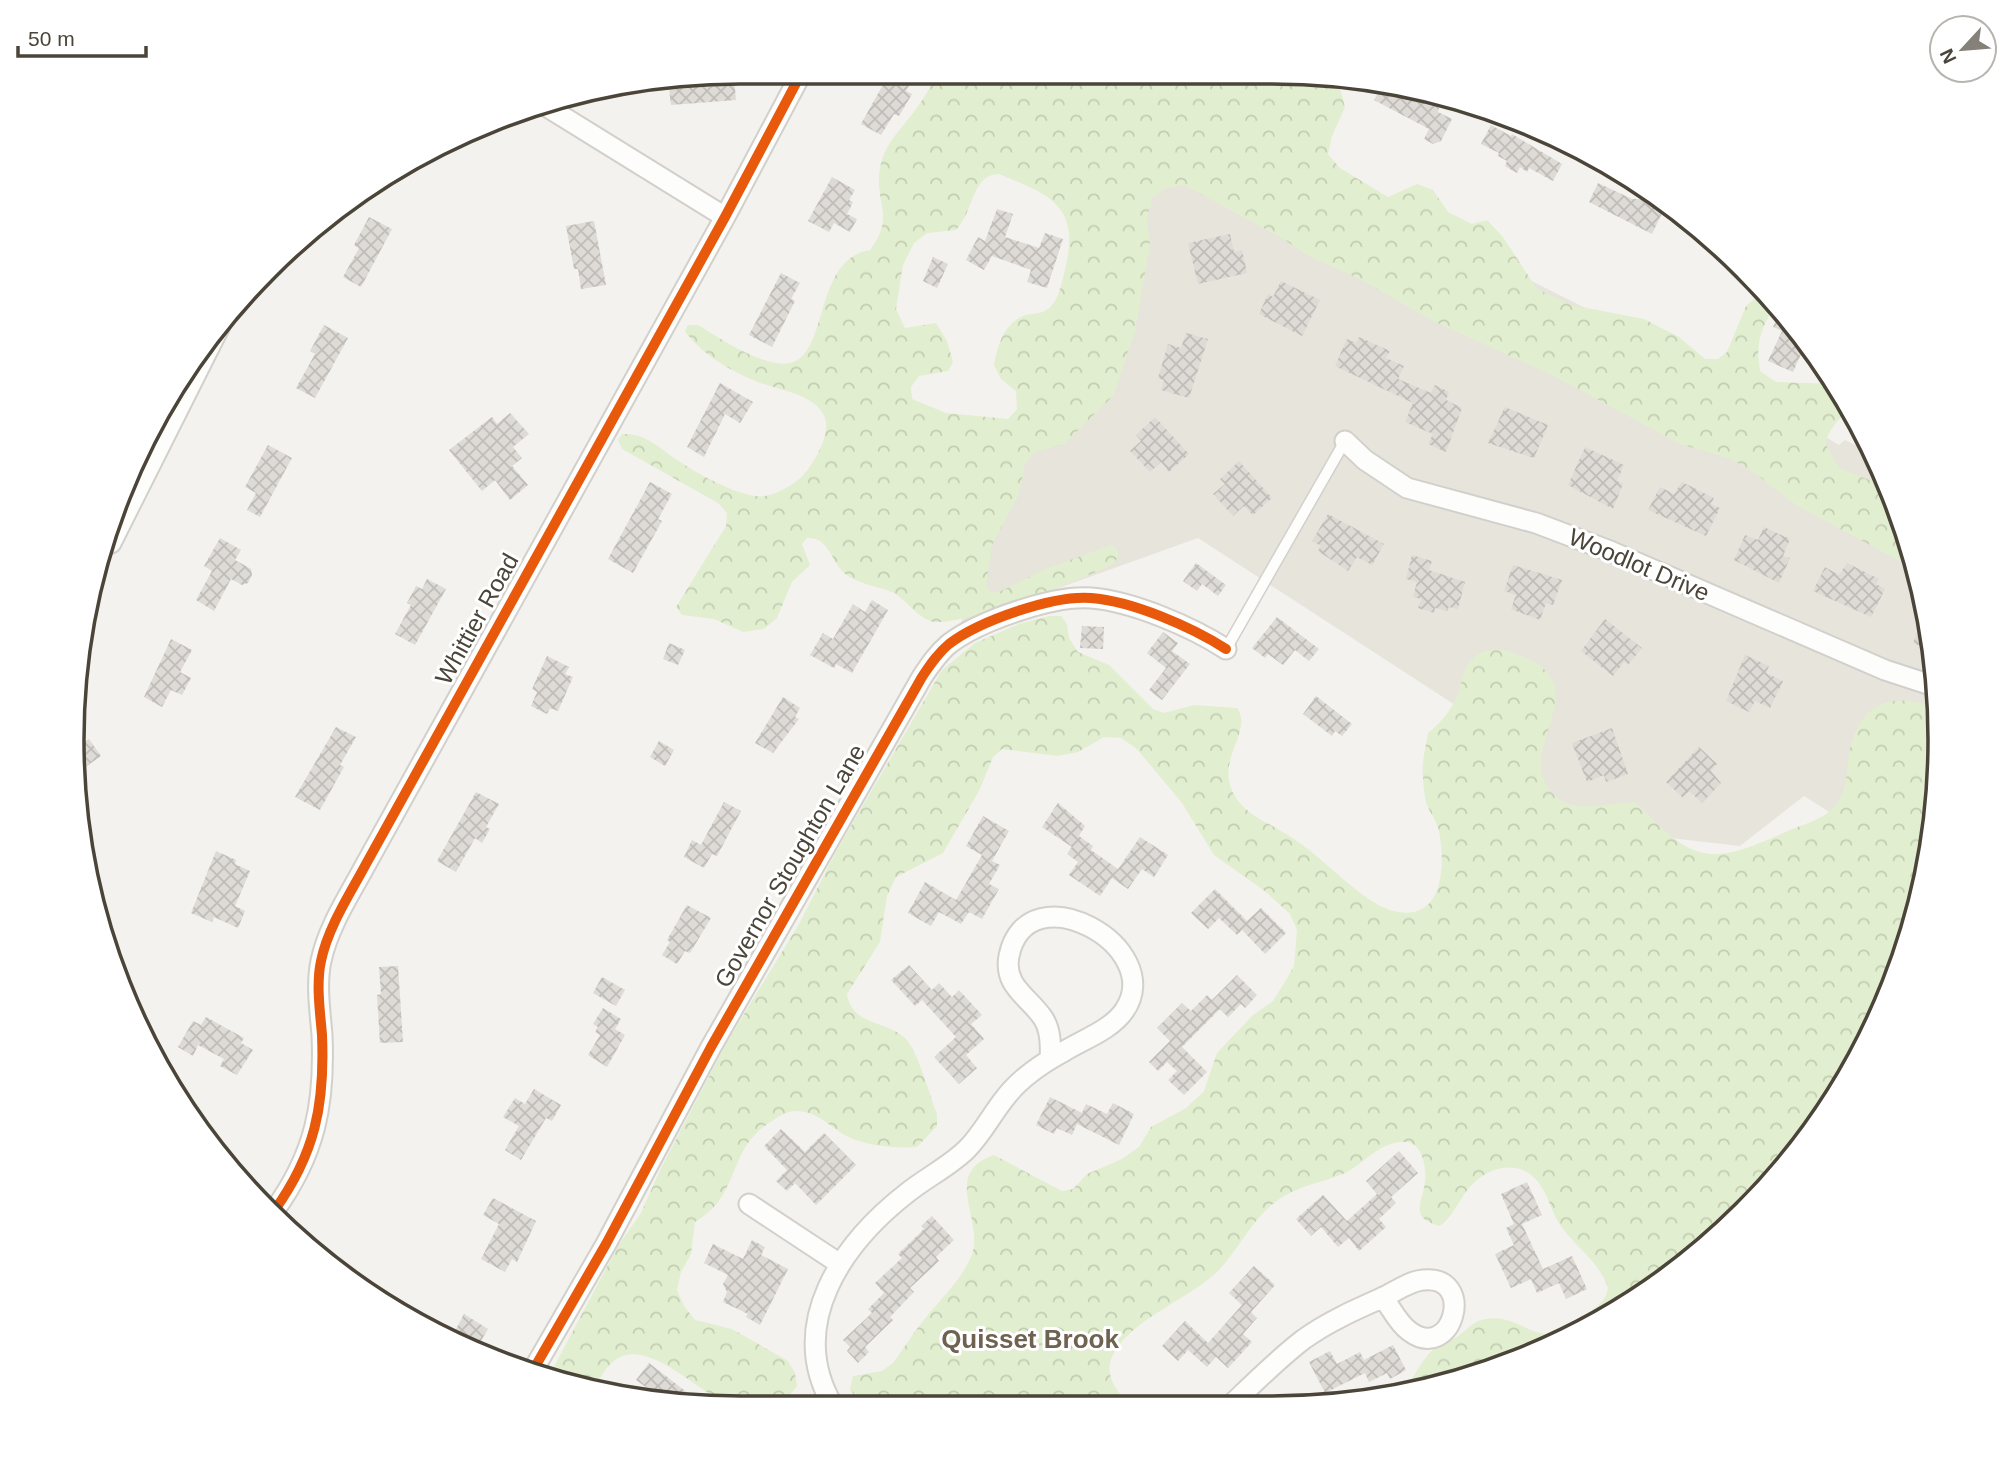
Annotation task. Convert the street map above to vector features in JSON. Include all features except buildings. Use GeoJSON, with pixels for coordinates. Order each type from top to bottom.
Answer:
{"type":"FeatureCollection","features":[{"type":"Feature","properties":{"kind":"street","name":"Whittier Road"},"geometry":{"type":"LineString","coordinates":[[278,1206],[306,1158],[316,1126],[322,1068],[320,970],[330,935],[371,854],[725,217],[796,84]]}},
{"type":"Feature","properties":{"kind":"street"},"geometry":{"type":"LineString","coordinates":[[554,111],[725,217]]}},
{"type":"Feature","properties":{"kind":"street"},"geometry":{"type":"LineString","coordinates":[[122,521],[194,377]]}},
{"type":"Feature","properties":{"kind":"street","name":"Woodlot Drive"},"geometry":{"type":"LineString","coordinates":[[1345,441],[1365,460],[1407,488],[1437,499],[1517,516],[1610,551],[1885,670],[1925,683]]}},
{"type":"Feature","properties":{"kind":"street","name":"Governor Stoughton Lane"},"geometry":{"type":"LineString","coordinates":[[537,1364],[606,1244],[710,1047],[922,677],[943,650],[972,631],[1006,617],[1055,602],[1089,598],[1124,606],[1185,627],[1226,649]]}},
{"type":"Feature","properties":{"kind":"street"},"geometry":{"type":"LineString","coordinates":[[828,1396],[818,1370],[814,1331],[823,1295],[840,1264],[881,1215],[967,1150],[1011,1090],[1050,1059],[1121,1015],[1130,1001],[1133,983],[1130,965],[1113,944],[1078,921],[1060,916],[1044,918],[1028,926],[1012,946],[1008,963],[1015,988],[1046,1025],[1051,1041],[1050,1059]]}},
{"type":"Feature","properties":{"kind":"street"},"geometry":{"type":"LineString","coordinates":[[749,1204],[840,1264]]}},
{"type":"Feature","properties":{"kind":"street"},"geometry":{"type":"LineString","coordinates":[[1241,1396],[1304,1339],[1383,1297]]}},
{"type":"Feature","properties":{"kind":"lane"},"geometry":{"type":"LineString","coordinates":[[1226,649],[1345,441]]}},
{"type":"Feature","properties":{"kind":"shaded area"},"geometry":{"type":"Polygon","coordinates":[[[1131,84],[1138,84],[1733,382],[1839,445],[1845,440],[1858,447],[1878,489],[1906,570],[1927,697],[1927,783],[1922,826],[1906,910],[1898,935],[1858,830],[1804,796],[1740,846],[1530,822],[1506,738],[1198,538],[961,623],[1131,84]]]}},
{"type":"Feature","properties":{"kind":"green space"},"geometry":{"type":"Polygon","coordinates":[[[931,84],[1272,84],[1338,88],[1345,107],[1332,136],[1328,154],[1340,168],[1388,197],[1417,184],[1433,190],[1448,212],[1472,224],[1487,220],[1503,237],[1537,289],[1571,305],[1644,319],[1679,337],[1705,359],[1718,359],[1727,352],[1746,306],[1756,298],[1770,313],[1759,341],[1760,371],[1776,382],[1822,384],[1842,416],[1825,443],[1839,468],[1875,482],[1904,563],[1796,505],[1752,471],[1731,459],[1680,444],[1554,376],[1431,320],[1360,279],[1308,256],[1282,238],[1184,185],[1164,189],[1152,198],[1147,219],[1150,246],[1135,331],[1113,396],[1064,444],[1035,452],[1025,464],[1019,494],[992,545],[986,586],[992,592],[1001,591],[1043,570],[1111,545],[1116,548],[1119,556],[1113,564],[1050,591],[991,611],[943,622],[930,621],[892,592],[848,576],[824,544],[814,538],[807,538],[802,544],[810,565],[792,582],[777,618],[764,629],[743,632],[714,619],[682,615],[676,607],[726,526],[727,513],[718,503],[622,449],[618,440],[622,434],[643,438],[705,477],[744,494],[773,494],[805,474],[825,437],[825,418],[820,409],[800,396],[753,380],[725,366],[698,346],[685,331],[688,325],[698,325],[746,352],[776,363],[794,362],[806,351],[815,335],[837,273],[850,258],[870,250],[878,238],[883,218],[879,180],[882,159],[890,143],[931,84]],[[999,174],[990,176],[978,187],[956,230],[927,233],[914,243],[903,265],[896,309],[905,328],[936,323],[947,341],[953,362],[948,371],[919,376],[911,387],[912,399],[946,413],[1008,419],[1017,409],[1016,391],[1001,379],[994,365],[1000,343],[1006,330],[1016,320],[1042,312],[1055,301],[1061,286],[1069,244],[1064,215],[1056,204],[1032,188],[999,174]]]}},
{"type":"Feature","properties":{"kind":"green space"},"geometry":{"type":"Polygon","coordinates":[[[1049,616],[1061,616],[1067,624],[1069,638],[1078,652],[1109,665],[1153,709],[1164,713],[1194,705],[1237,708],[1241,725],[1228,776],[1236,798],[1249,812],[1301,844],[1374,902],[1390,910],[1408,913],[1431,902],[1441,876],[1439,831],[1426,802],[1423,786],[1428,733],[1450,709],[1466,667],[1472,659],[1485,651],[1513,653],[1540,666],[1553,682],[1556,699],[1542,758],[1543,777],[1554,795],[1573,805],[1583,806],[1636,802],[1673,838],[1689,848],[1705,853],[1721,854],[1740,850],[1822,817],[1842,796],[1849,752],[1864,718],[1884,703],[1909,701],[1927,705],[1927,783],[1915,868],[1906,910],[1878,991],[1840,1068],[1792,1139],[1765,1173],[1705,1233],[1671,1260],[1582,1317],[1605,1298],[1608,1288],[1593,1262],[1560,1225],[1535,1178],[1520,1169],[1511,1168],[1485,1174],[1471,1185],[1440,1226],[1430,1223],[1421,1214],[1420,1202],[1425,1175],[1420,1151],[1411,1143],[1397,1142],[1381,1148],[1345,1173],[1296,1190],[1271,1205],[1219,1270],[1132,1332],[1120,1344],[1110,1364],[1111,1377],[1122,1396],[854,1396],[850,1389],[853,1376],[882,1371],[893,1363],[959,1278],[968,1262],[974,1241],[967,1185],[970,1173],[978,1163],[994,1155],[1062,1191],[1073,1189],[1087,1174],[1122,1159],[1139,1147],[1151,1127],[1186,1108],[1204,1091],[1217,1053],[1253,1015],[1273,1001],[1294,966],[1297,930],[1290,914],[1266,892],[1214,855],[1182,803],[1137,749],[1121,738],[1104,737],[1078,752],[1058,756],[1002,749],[993,757],[979,791],[943,853],[896,877],[887,896],[880,942],[847,994],[856,1012],[897,1032],[910,1045],[937,1114],[937,1126],[917,1147],[893,1147],[853,1139],[813,1114],[796,1111],[787,1113],[751,1139],[719,1201],[695,1222],[691,1254],[681,1272],[677,1290],[684,1306],[695,1320],[732,1329],[788,1361],[795,1373],[797,1386],[788,1396],[712,1395],[676,1371],[640,1355],[623,1356],[608,1367],[600,1381],[553,1369],[618,1246],[641,1213],[661,1168],[727,1042],[799,924],[837,850],[942,670],[975,643],[1019,624],[1049,616]]]}},
{"type":"Feature","properties":{"kind":"green space"},"geometry":{"type":"Polygon","coordinates":[[[1496,1318],[1509,1320],[1550,1334],[1483,1361],[1410,1381],[1434,1348],[1453,1339],[1477,1321],[1496,1318]]]}},
{"type":"Feature","properties":{"kind":"cycle path"},"geometry":{"type":"LineString","coordinates":[[278,1206],[308,1149],[319,1106],[322,1084],[319,979],[324,948],[334,923],[725,217],[796,84]]}},
{"type":"Feature","properties":{"kind":"cycle path"},"geometry":{"type":"LineString","coordinates":[[537,1364],[606,1244],[711,1047],[922,677],[941,651],[962,635],[1017,611],[1075,598],[1107,600],[1161,616],[1226,649]]}},
{"type":"Feature","properties":{"kind":"district","name":"Quisset Brook"},"geometry":{"type":"Point","coordinates":[1030,1339]}}]}
